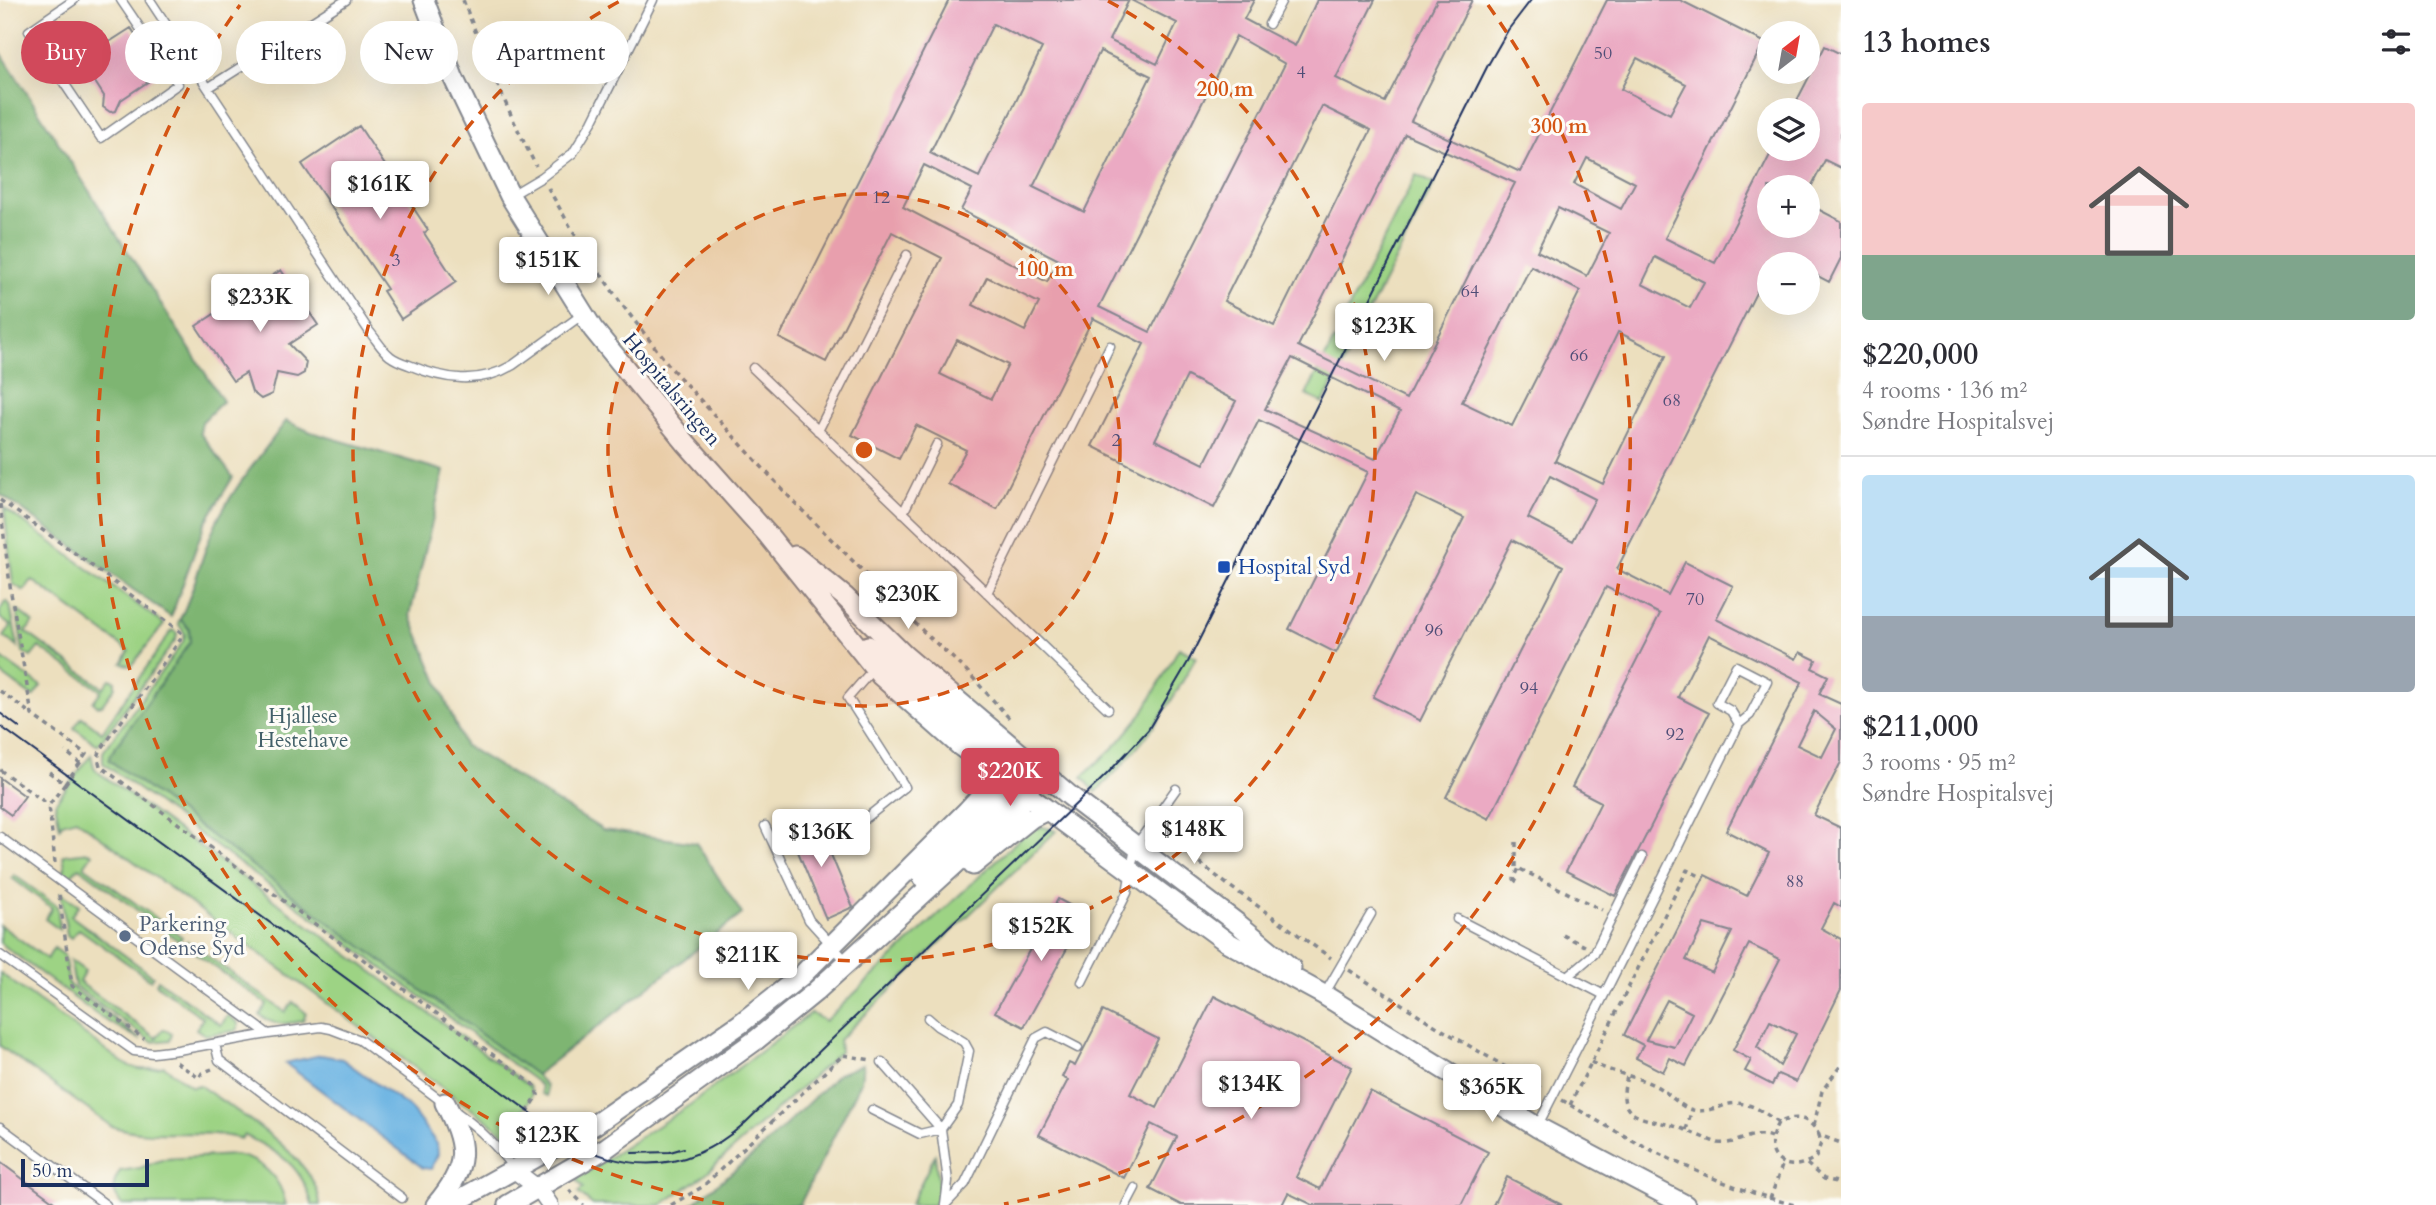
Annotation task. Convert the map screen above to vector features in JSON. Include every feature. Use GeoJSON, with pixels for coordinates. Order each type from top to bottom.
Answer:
{"type":"FeatureCollection","features":[{"type":"Feature","properties":{"kind":"street","name":"Hospitalsringen"},"geometry":{"type":"LineString","coordinates":[[424,0],[453,77],[510,196],[593,329],[686,443],[768,535],[874,668],[959,745],[1020,775]]}},
{"type":"Feature","properties":{"kind":"street","name":"Hospitalsringen"},"geometry":{"type":"LineString","coordinates":[[768,535],[845,597],[904,655],[1020,775],[1047,810],[1214,906],[1324,995]]}},
{"type":"Feature","properties":{"kind":"street"},"geometry":{"type":"LineString","coordinates":[[828,612],[1020,775],[1039,785],[1133,860]]}},
{"type":"Feature","properties":{"kind":"street"},"geometry":{"type":"LineString","coordinates":[[514,1170],[515,1203],[545,1197],[560,1176],[606,1148],[756,1040],[815,992],[998,825],[1020,775]]}},
{"type":"Feature","properties":{"kind":"street"},"geometry":{"type":"LineString","coordinates":[[450,1205],[594,1125],[740,1024],[802,975],[968,811],[1020,775]]}},
{"type":"Feature","properties":{"kind":"street"},"geometry":{"type":"LineString","coordinates":[[850,959],[944,890],[1006,836],[1047,810]]}},
{"type":"Feature","properties":{"kind":"street","name":"Hospitalsringen"},"geometry":{"type":"LineString","coordinates":[[1133,860],[1227,942],[1324,995],[1537,1128],[1685,1205]]}},
{"type":"Feature","properties":{"kind":"street"},"geometry":{"type":"LineString","coordinates":[[436,1205],[458,1173],[461,1158],[462,1143],[458,1129],[444,1103]]}},
{"type":"Feature","properties":{"kind":"street"},"geometry":{"type":"LineString","coordinates":[[514,1170],[545,1197]]}},
{"type":"Feature","properties":{"kind":"lane"},"geometry":{"type":"LineString","coordinates":[[74,0],[29,32],[100,138],[178,84],[121,0]]}},
{"type":"Feature","properties":{"kind":"lane"},"geometry":{"type":"LineString","coordinates":[[150,0],[350,303],[391,357],[425,372],[456,379],[481,378],[513,365],[583,314]]}},
{"type":"Feature","properties":{"kind":"lane"},"geometry":{"type":"LineString","coordinates":[[208,88],[346,0]]}},
{"type":"Feature","properties":{"kind":"lane"},"geometry":{"type":"LineString","coordinates":[[510,196],[542,177],[573,153],[592,122],[653,0]]}},
{"type":"Feature","properties":{"kind":"lane"},"geometry":{"type":"LineString","coordinates":[[1269,24],[1282,0]]}},
{"type":"Feature","properties":{"kind":"lane"},"geometry":{"type":"LineString","coordinates":[[818,431],[907,255]]}},
{"type":"Feature","properties":{"kind":"lane"},"geometry":{"type":"LineString","coordinates":[[987,593],[1110,346]]}},
{"type":"Feature","properties":{"kind":"lane"},"geometry":{"type":"LineString","coordinates":[[753,368],[1108,709]]}},
{"type":"Feature","properties":{"kind":"lane"},"geometry":{"type":"LineString","coordinates":[[903,513],[937,444]]}},
{"type":"Feature","properties":{"kind":"lane"},"geometry":{"type":"LineString","coordinates":[[1537,1128],[1739,724],[1750,715],[1767,682],[1736,666],[1717,704],[1731,711],[1739,724]]}},
{"type":"Feature","properties":{"kind":"lane"},"geometry":{"type":"LineString","coordinates":[[840,839],[905,787],[848,698],[874,668]]}},
{"type":"Feature","properties":{"kind":"lane"},"geometry":{"type":"LineString","coordinates":[[1082,982],[1127,892],[1133,860],[1148,826],[1175,789]]}},
{"type":"Feature","properties":{"kind":"lane"},"geometry":{"type":"LineString","coordinates":[[765,826],[808,920],[850,959]]}},
{"type":"Feature","properties":{"kind":"lane"},"geometry":{"type":"LineString","coordinates":[[0,837],[268,1034]]}},
{"type":"Feature","properties":{"kind":"lane"},"geometry":{"type":"LineString","coordinates":[[1568,976],[1596,952],[1642,857]]}},
{"type":"Feature","properties":{"kind":"lane"},"geometry":{"type":"LineString","coordinates":[[1324,995],[1371,914]]}},
{"type":"Feature","properties":{"kind":"lane"},"geometry":{"type":"LineString","coordinates":[[1457,919],[1604,995]]}},
{"type":"Feature","properties":{"kind":"lane"},"geometry":{"type":"LineString","coordinates":[[0,955],[134,1051],[162,1052],[321,1027],[351,1035],[480,1129],[502,1151],[514,1170]]}},
{"type":"Feature","properties":{"kind":"lane"},"geometry":{"type":"LineString","coordinates":[[872,1110],[920,1134],[940,1129],[958,1105],[969,1051],[964,1042],[928,1018]]}},
{"type":"Feature","properties":{"kind":"lane"},"geometry":{"type":"LineString","coordinates":[[945,1205],[965,1184],[1036,1038],[1047,1032],[1078,1048]]}},
{"type":"Feature","properties":{"kind":"lane"},"geometry":{"type":"LineString","coordinates":[[215,1044],[219,1060],[401,1198]]}},
{"type":"Feature","properties":{"kind":"lane"},"geometry":{"type":"LineString","coordinates":[[882,1062],[940,1129],[948,1181],[945,1205]]}},
{"type":"Feature","properties":{"kind":"lane"},"geometry":{"type":"LineString","coordinates":[[0,1127],[106,1205]]}},
{"type":"Feature","properties":{"kind":"lane"},"geometry":{"type":"LineString","coordinates":[[1126,1205],[1135,1188]]}},
{"type":"Feature","properties":{"kind":"path"},"geometry":{"type":"LineString","coordinates":[[463,0],[503,100],[542,177],[590,258],[620,302],[671,368],[803,511],[926,634],[965,669],[1014,723]]}},
{"type":"Feature","properties":{"kind":"path"},"geometry":{"type":"LineString","coordinates":[[0,502],[11,593],[32,715]]}},
{"type":"Feature","properties":{"kind":"path"},"geometry":{"type":"LineString","coordinates":[[0,502],[181,632],[180,640],[100,751],[100,766],[534,1085],[538,1095],[525,1115],[524,1122],[545,1153]]}},
{"type":"Feature","properties":{"kind":"path"},"geometry":{"type":"LineString","coordinates":[[0,691],[86,754],[49,806],[72,986],[199,1078],[202,1073],[223,1063]]}},
{"type":"Feature","properties":{"kind":"path"},"geometry":{"type":"LineString","coordinates":[[65,751],[80,763]]}},
{"type":"Feature","properties":{"kind":"path"},"geometry":{"type":"LineString","coordinates":[[0,770],[49,806]]}},
{"type":"Feature","properties":{"kind":"path"},"geometry":{"type":"LineString","coordinates":[[49,772],[65,783]]}},
{"type":"Feature","properties":{"kind":"path"},"geometry":{"type":"LineString","coordinates":[[1148,826],[1159,831],[1228,885],[1342,965],[1439,1028],[1570,1105],[1682,1166],[1752,1194],[1794,1205]]}},
{"type":"Feature","properties":{"kind":"path"},"geometry":{"type":"LineString","coordinates":[[1516,842],[1516,867],[1603,911]]}},
{"type":"Feature","properties":{"kind":"path"},"geometry":{"type":"LineString","coordinates":[[1517,883],[1514,879],[1519,868]]}},
{"type":"Feature","properties":{"kind":"path"},"geometry":{"type":"LineString","coordinates":[[1570,1105],[1687,870],[1702,877]]}},
{"type":"Feature","properties":{"kind":"path"},"geometry":{"type":"LineString","coordinates":[[1578,905],[1581,900]]}},
{"type":"Feature","properties":{"kind":"path"},"geometry":{"type":"LineString","coordinates":[[1585,946],[1591,934]]}},
{"type":"Feature","properties":{"kind":"path"},"geometry":{"type":"LineString","coordinates":[[1563,935],[1596,952]]}},
{"type":"Feature","properties":{"kind":"path"},"geometry":{"type":"LineString","coordinates":[[671,1205],[702,1187],[844,1055],[882,1062]]}},
{"type":"Feature","properties":{"kind":"path"},"geometry":{"type":"LineString","coordinates":[[1591,1062],[1652,1085],[1692,1109],[1705,1110],[1739,1102],[1766,1113],[1778,1123]]}},
{"type":"Feature","properties":{"kind":"path"},"geometry":{"type":"LineString","coordinates":[[1814,1125],[1822,1091],[1841,1065]]}},
{"type":"Feature","properties":{"kind":"path"},"geometry":{"type":"LineString","coordinates":[[1627,1077],[1623,1090],[1624,1099],[1629,1110],[1639,1118],[1670,1125],[1725,1144],[1758,1133],[1771,1137]]}},
{"type":"Feature","properties":{"kind":"path"},"geometry":{"type":"LineString","coordinates":[[1686,1130],[1692,1109]]}},
{"type":"Feature","properties":{"kind":"path"},"geometry":{"type":"LineString","coordinates":[[1799,1117],[1814,1125],[1819,1135],[1819,1151],[1807,1164],[1792,1166],[1783,1163],[1773,1154],[1771,1137],[1778,1123],[1799,1117]]}},
{"type":"Feature","properties":{"kind":"path"},"geometry":{"type":"LineString","coordinates":[[1819,1135],[1841,1143]]}},
{"type":"Feature","properties":{"kind":"path"},"geometry":{"type":"LineString","coordinates":[[1770,1199],[1783,1163]]}},
{"type":"Feature","properties":{"kind":"path"},"geometry":{"type":"LineString","coordinates":[[1807,1164],[1824,1180],[1841,1183]]}},
{"type":"Feature","properties":{"kind":"path"},"geometry":{"type":"LineString","coordinates":[[560,1176],[584,1205]]}},
{"type":"Feature","properties":{"kind":"green space"},"geometry":{"type":"Polygon","coordinates":[[[0,51],[223,401],[202,422],[200,433],[233,477],[205,523],[171,617],[0,494],[0,51]]]}},
{"type":"Feature","properties":{"kind":"green space"},"geometry":{"type":"Polygon","coordinates":[[[1416,175],[1434,184],[1358,333],[1341,324],[1416,175]]]}},
{"type":"Feature","properties":{"kind":"green space"},"geometry":{"type":"Polygon","coordinates":[[[1334,340],[1351,349],[1323,403],[1306,395],[1334,340]]]}},
{"type":"Feature","properties":{"kind":"green space","name":"Hjallese Hestehave"},"geometry":{"type":"Polygon","coordinates":[[[286,421],[311,432],[444,471],[410,615],[464,745],[603,830],[696,843],[742,914],[536,1075],[109,760],[190,642],[189,629],[180,619],[216,523],[231,497],[286,421]]]}},
{"type":"Feature","properties":{"kind":"green space"},"geometry":{"type":"Polygon","coordinates":[[[4,508],[164,624],[131,666],[122,663],[129,651],[32,580],[24,591],[13,584],[4,508]]]}},
{"type":"Feature","properties":{"kind":"green space"},"geometry":{"type":"Polygon","coordinates":[[[6,601],[10,605],[18,647],[4,637],[11,626],[0,618],[0,610],[6,601]]]}},
{"type":"Feature","properties":{"kind":"green space"},"geometry":{"type":"Polygon","coordinates":[[[17,610],[33,622],[26,632],[103,688],[110,679],[115,681],[115,687],[102,705],[97,706],[93,702],[101,691],[39,647],[31,657],[23,652],[17,610]]]}},
{"type":"Feature","properties":{"kind":"green space"},"geometry":{"type":"Polygon","coordinates":[[[180,619],[189,629],[190,642],[109,760],[536,1075],[546,1086],[547,1096],[542,1094],[541,1086],[533,1079],[103,763],[103,752],[183,642],[185,634],[178,623],[180,619]]]}},
{"type":"Feature","properties":{"kind":"green space"},"geometry":{"type":"Polygon","coordinates":[[[172,630],[177,633],[176,639],[98,745],[74,728],[82,717],[102,732],[172,630]]]}},
{"type":"Feature","properties":{"kind":"green space"},"geometry":{"type":"Polygon","coordinates":[[[1179,648],[1196,657],[1185,677],[1140,745],[1096,792],[1082,777],[1118,743],[1142,714],[1179,648]]]}},
{"type":"Feature","properties":{"kind":"green space"},"geometry":{"type":"Polygon","coordinates":[[[0,657],[41,686],[33,697],[0,673],[0,657]]]}},
{"type":"Feature","properties":{"kind":"green space"},"geometry":{"type":"Polygon","coordinates":[[[91,755],[98,772],[529,1086],[531,1096],[521,1113],[520,1122],[535,1146],[522,1145],[511,1138],[76,819],[62,823],[60,827],[55,803],[91,755]]]}},
{"type":"Feature","properties":{"kind":"green space"},"geometry":{"type":"Polygon","coordinates":[[[1043,827],[1056,831],[839,1040],[840,1052],[703,1176],[661,1205],[593,1205],[578,1193],[583,1188],[576,1179],[691,1104],[811,1013],[825,1021],[1029,830],[1043,827]]]}},
{"type":"Feature","properties":{"kind":"green space"},"geometry":{"type":"Polygon","coordinates":[[[89,852],[92,854],[84,866],[182,937],[179,941],[79,867],[70,877],[63,872],[63,855],[89,852]]]}},
{"type":"Feature","properties":{"kind":"green space"},"geometry":{"type":"Polygon","coordinates":[[[14,875],[57,906],[60,930],[45,919],[52,908],[12,878],[14,875]]]}},
{"type":"Feature","properties":{"kind":"green space"},"geometry":{"type":"Polygon","coordinates":[[[61,893],[79,905],[71,916],[153,976],[151,980],[79,929],[71,938],[67,935],[61,893]]]}},
{"type":"Feature","properties":{"kind":"green space"},"geometry":{"type":"Polygon","coordinates":[[[0,925],[47,959],[54,948],[64,955],[69,985],[141,1040],[100,1017],[0,943],[0,925]]]}},
{"type":"Feature","properties":{"kind":"green space"},"geometry":{"type":"Polygon","coordinates":[[[187,941],[285,1012],[293,1002],[306,1013],[303,1021],[280,1024],[265,1019],[260,1015],[267,1004],[184,945],[187,941]]]}},
{"type":"Feature","properties":{"kind":"green space"},"geometry":{"type":"Polygon","coordinates":[[[70,960],[85,971],[79,982],[156,1038],[163,1029],[172,1034],[170,1040],[152,1042],[75,986],[70,960]]]}},
{"type":"Feature","properties":{"kind":"green space"},"geometry":{"type":"Polygon","coordinates":[[[0,973],[122,1062],[142,1069],[164,1066],[192,1087],[199,1085],[253,1122],[290,1153],[305,1170],[316,1187],[320,1205],[312,1205],[302,1179],[287,1161],[244,1135],[241,1139],[209,1134],[144,1133],[111,1126],[0,1046],[0,973]]]}},
{"type":"Feature","properties":{"kind":"green space"},"geometry":{"type":"Polygon","coordinates":[[[158,980],[221,1025],[228,1015],[238,1023],[238,1029],[205,1035],[196,1029],[203,1018],[156,984],[158,980]]]}},
{"type":"Feature","properties":{"kind":"green space"},"geometry":{"type":"Polygon","coordinates":[[[863,1064],[861,1082],[801,1205],[691,1205],[761,1149],[838,1074],[863,1064]]]}},
{"type":"Feature","properties":{"kind":"green space"},"geometry":{"type":"Polygon","coordinates":[[[235,1155],[253,1161],[268,1171],[280,1186],[286,1205],[122,1205],[116,1196],[114,1184],[120,1171],[140,1168],[164,1159],[235,1155]]]}},
{"type":"Feature","properties":{"kind":"green space"},"geometry":{"type":"Polygon","coordinates":[[[935,1155],[939,1191],[934,1205],[910,1205],[935,1155]]]}},
{"type":"Feature","properties":{"kind":"water"},"geometry":{"type":"Polygon","coordinates":[[[321,1055],[342,1059],[410,1108],[437,1144],[438,1154],[431,1169],[423,1168],[285,1063],[321,1055]]]}},
{"type":"Feature","properties":{"kind":"building"},"geometry":{"type":"Polygon","coordinates":[[[949,0],[1129,0],[1109,40],[1157,64],[1177,23],[1131,0],[1254,0],[1244,19],[1295,46],[1317,0],[1375,0],[1336,78],[1385,102],[1437,0],[1472,0],[1411,121],[1520,172],[1607,0],[1680,0],[1757,38],[1757,56],[1665,238],[1715,263],[1757,180],[1757,238],[1820,238],[1820,210],[1841,221],[1841,258],[1829,282],[1820,277],[1820,252],[1757,252],[1757,291],[1617,569],[1668,595],[1685,562],[1733,586],[1716,619],[1796,659],[1800,652],[1816,660],[1812,668],[1828,676],[1819,694],[1841,704],[1841,762],[1814,815],[1841,828],[1841,907],[1834,903],[1821,928],[1841,939],[1841,990],[1796,1082],[1778,1074],[1772,1085],[1745,1071],[1751,1060],[1733,1050],[1780,959],[1749,944],[1686,1066],[1670,1058],[1663,1072],[1636,1058],[1643,1045],[1624,1035],[1705,875],[1747,896],[1769,853],[1726,831],[1802,682],[1709,635],[1678,697],[1709,713],[1615,896],[1566,871],[1601,802],[1572,787],[1660,614],[1606,587],[1489,819],[1446,797],[1563,566],[1512,540],[1420,721],[1373,697],[1464,518],[1416,495],[1336,653],[1289,629],[1368,472],[1259,420],[1214,508],[1092,446],[1144,344],[1093,318],[997,509],[948,484],[966,450],[916,425],[899,459],[852,435],[942,258],[892,232],[826,362],[779,338],[949,0]],[[993,24],[930,153],[979,177],[1042,48],[993,24]],[[1236,36],[1099,307],[1150,332],[1285,64],[1236,36]],[[1100,51],[1033,187],[1084,212],[1151,76],[1100,51]],[[1637,58],[1621,89],[1670,114],[1686,84],[1637,58]],[[1322,106],[1224,301],[1274,326],[1371,130],[1322,106]],[[1405,134],[1298,346],[1406,399],[1515,183],[1405,134]],[[1587,158],[1574,184],[1621,209],[1635,183],[1587,158]],[[924,165],[903,207],[1047,282],[1059,260],[961,210],[972,189],[924,165]],[[1558,208],[1537,251],[1587,276],[1609,233],[1558,208]],[[1655,257],[1642,284],[1690,308],[1704,282],[1655,257]],[[1531,266],[1462,402],[1512,426],[1580,291],[1531,266]],[[987,277],[973,305],[1025,331],[1039,303],[987,277]],[[1618,332],[1555,461],[1603,484],[1666,356],[1618,332]],[[957,340],[940,374],[991,399],[1008,365],[957,340]],[[1292,358],[1265,409],[1375,459],[1400,412],[1292,358]],[[1187,376],[1155,440],[1204,464],[1236,401],[1187,376]],[[1550,476],[1528,518],[1573,541],[1595,499],[1550,476]],[[1814,711],[1797,745],[1822,757],[1836,729],[1814,711]],[[1704,924],[1686,960],[1712,973],[1732,932],[1704,924]],[[1667,1000],[1646,1040],[1675,1047],[1692,1013],[1667,1000]],[[1770,1021],[1757,1047],[1780,1066],[1796,1034],[1770,1021]]]}},
{"type":"Feature","properties":{"kind":"building"},"geometry":{"type":"Polygon","coordinates":[[[125,32],[125,84],[145,84],[121,100],[116,111],[110,112],[103,107],[104,96],[96,84],[111,84],[111,41],[125,32]]]}},
{"type":"Feature","properties":{"kind":"building"},"geometry":{"type":"Polygon","coordinates":[[[1825,46],[1841,54],[1841,168],[1825,160],[1817,175],[1760,175],[1767,161],[1820,161],[1820,98],[1798,98],[1805,84],[1820,84],[1820,56],[1825,46]]]}},
{"type":"Feature","properties":{"kind":"building"},"geometry":{"type":"Polygon","coordinates":[[[359,126],[428,230],[424,233],[456,282],[401,319],[383,291],[387,289],[302,164],[359,126]]]}},
{"type":"Feature","properties":{"kind":"building"},"geometry":{"type":"Polygon","coordinates":[[[281,270],[318,325],[289,344],[306,362],[304,373],[297,377],[277,373],[272,394],[261,399],[252,392],[246,373],[233,381],[196,326],[281,270]]]}},
{"type":"Feature","properties":{"kind":"building"},"geometry":{"type":"Polygon","coordinates":[[[0,778],[25,796],[11,815],[0,807],[0,778]]]}},
{"type":"Feature","properties":{"kind":"building"},"geometry":{"type":"Polygon","coordinates":[[[816,819],[853,907],[826,919],[789,830],[816,819]]]}},
{"type":"Feature","properties":{"kind":"building"},"geometry":{"type":"Polygon","coordinates":[[[1058,899],[1086,914],[1024,1027],[995,1012],[1058,899]]]}},
{"type":"Feature","properties":{"kind":"building"},"geometry":{"type":"Polygon","coordinates":[[[1214,996],[1352,1067],[1296,1177],[1320,1189],[1370,1091],[1488,1152],[1461,1205],[1313,1205],[1288,1193],[1282,1205],[1181,1205],[1150,1189],[1177,1137],[1151,1124],[1124,1178],[1039,1135],[1068,1080],[1062,1077],[1069,1063],[1075,1066],[1103,1011],[1158,1039],[1130,1094],[1157,1108],[1214,996]]]}},
{"type":"Feature","properties":{"kind":"building"},"geometry":{"type":"Polygon","coordinates":[[[0,1162],[58,1205],[0,1205],[0,1162]]]}},
{"type":"Feature","properties":{"kind":"building"},"geometry":{"type":"Polygon","coordinates":[[[1507,1177],[1562,1205],[1493,1205],[1507,1177]]]}},
{"type":"Feature","properties":{"kind":"tram line"},"geometry":{"type":"LineString","coordinates":[[0,726],[568,1140],[591,1152],[637,1163],[660,1163],[703,1151],[745,1123],[1108,773],[1148,730],[1188,662],[1488,65],[1508,30],[1531,0]]}},
{"type":"Feature","properties":{"kind":"tram line"},"geometry":{"type":"LineString","coordinates":[[0,713],[20,728]]}},
{"type":"Feature","properties":{"kind":"tram line"},"geometry":{"type":"LineString","coordinates":[[632,1153],[670,1152],[684,1148]]}},
{"type":"Feature","properties":{"kind":"place","name":"Hospital Syd"},"geometry":{"type":"Point","coordinates":[1224,567]}},
{"type":"Feature","properties":{"kind":"place","name":"Parkering Odense Syd"},"geometry":{"type":"Point","coordinates":[125,936]}}]}
